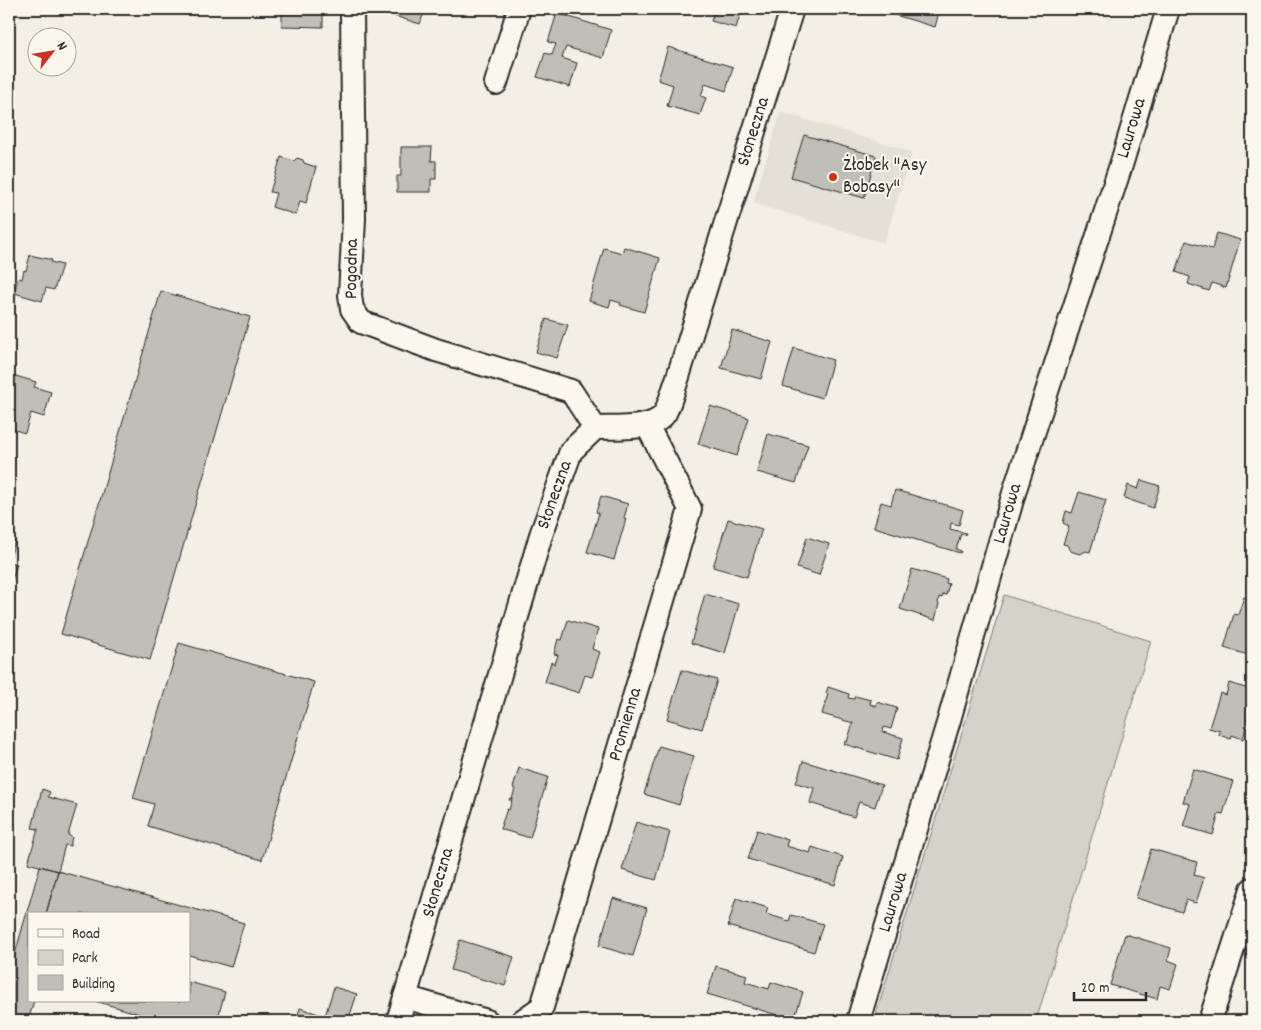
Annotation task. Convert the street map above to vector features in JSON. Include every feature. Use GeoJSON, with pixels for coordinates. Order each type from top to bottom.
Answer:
{"type":"FeatureCollection","features":[{"type":"Feature","properties":{"kind":"street","name":"Pogodna"},"geometry":{"type":"LineString","coordinates":[[352,9],[354,219],[350,295],[352,309],[361,322],[436,350],[571,391],[595,428]]}},
{"type":"Feature","properties":{"kind":"street"},"geometry":{"type":"LineString","coordinates":[[496,83],[519,9]]}},
{"type":"Feature","properties":{"kind":"street","name":"Słoneczna"},"geometry":{"type":"LineString","coordinates":[[647,425],[656,422],[664,414],[678,380],[792,9]]}},
{"type":"Feature","properties":{"kind":"street","name":"Laurowa"},"geometry":{"type":"LineString","coordinates":[[858,1021],[1016,486],[1122,162],[1168,9]]}},
{"type":"Feature","properties":{"kind":"street"},"geometry":{"type":"LineString","coordinates":[[595,428],[647,425]]}},
{"type":"Feature","properties":{"kind":"street","name":"Promienna"},"geometry":{"type":"LineString","coordinates":[[522,1021],[542,1007],[690,509],[647,425]]}},
{"type":"Feature","properties":{"kind":"street","name":"Słoneczna"},"geometry":{"type":"LineString","coordinates":[[398,1021],[541,535],[571,451],[595,428]]}},
{"type":"Feature","properties":{"kind":"street"},"geometry":{"type":"LineString","coordinates":[[1210,1021],[1252,889]]}},
{"type":"Feature","properties":{"kind":"street"},"geometry":{"type":"LineString","coordinates":[[405,997],[487,1021]]}},
{"type":"Feature","properties":{"kind":"shaded area","name":"Żłobek \"Asy Bobasy\""},"geometry":{"type":"Polygon","coordinates":[[[781,112],[912,152],[884,243],[753,203],[781,112]]]}},
{"type":"Feature","properties":{"kind":"green space"},"geometry":{"type":"Polygon","coordinates":[[[1004,595],[1151,641],[1036,1021],[874,1021],[1004,595]]]}},
{"type":"Feature","properties":{"kind":"building"},"geometry":{"type":"Polygon","coordinates":[[[282,9],[323,9],[323,27],[282,26],[282,9]]]}},
{"type":"Feature","properties":{"kind":"building"},"geometry":{"type":"Polygon","coordinates":[[[393,9],[425,9],[420,24],[391,15],[393,9]]]}},
{"type":"Feature","properties":{"kind":"building"},"geometry":{"type":"Polygon","coordinates":[[[715,9],[742,9],[736,28],[711,21],[715,9]]]}},
{"type":"Feature","properties":{"kind":"building"},"geometry":{"type":"Polygon","coordinates":[[[897,9],[940,9],[935,27],[895,15],[897,9]]]}},
{"type":"Feature","properties":{"kind":"building"},"geometry":{"type":"Polygon","coordinates":[[[557,13],[611,30],[603,58],[566,47],[562,58],[577,63],[570,87],[537,77],[545,53],[552,55],[556,44],[548,42],[557,13]]]}},
{"type":"Feature","properties":{"kind":"building"},"geometry":{"type":"Polygon","coordinates":[[[668,47],[733,67],[726,91],[705,84],[701,96],[706,98],[700,115],[667,106],[673,85],[658,80],[668,47]]]}},
{"type":"Feature","properties":{"kind":"building"},"geometry":{"type":"Polygon","coordinates":[[[804,135],[876,156],[864,198],[791,177],[804,135]]]}},
{"type":"Feature","properties":{"kind":"building"},"geometry":{"type":"Polygon","coordinates":[[[401,147],[432,147],[431,161],[436,161],[436,179],[431,179],[431,192],[397,192],[397,176],[401,176],[401,147]]]}},
{"type":"Feature","properties":{"kind":"building"},"geometry":{"type":"Polygon","coordinates":[[[281,157],[294,161],[297,158],[303,160],[304,163],[316,167],[306,203],[300,201],[296,215],[272,207],[276,193],[270,192],[281,157]]]}},
{"type":"Feature","properties":{"kind":"building"},"geometry":{"type":"Polygon","coordinates":[[[1217,233],[1240,240],[1226,288],[1212,283],[1209,291],[1188,284],[1190,277],[1176,272],[1186,241],[1212,249],[1217,233]]]}},
{"type":"Feature","properties":{"kind":"building"},"geometry":{"type":"Polygon","coordinates":[[[624,247],[660,258],[644,312],[620,305],[621,303],[611,300],[609,307],[589,301],[604,248],[622,253],[624,247]]]}},
{"type":"Feature","properties":{"kind":"building"},"geometry":{"type":"Polygon","coordinates":[[[30,255],[52,260],[51,262],[62,265],[54,290],[46,288],[42,301],[14,293],[18,278],[22,279],[24,270],[26,271],[30,255]]]}},
{"type":"Feature","properties":{"kind":"building"},"geometry":{"type":"Polygon","coordinates":[[[161,291],[250,317],[150,660],[61,634],[161,291]]]}},
{"type":"Feature","properties":{"kind":"building"},"geometry":{"type":"Polygon","coordinates":[[[546,319],[568,325],[557,358],[536,352],[546,319]]]}},
{"type":"Feature","properties":{"kind":"building"},"geometry":{"type":"Polygon","coordinates":[[[732,330],[772,342],[761,379],[721,368],[732,330]]]}},
{"type":"Feature","properties":{"kind":"building"},"geometry":{"type":"Polygon","coordinates":[[[794,348],[833,360],[822,398],[783,386],[794,348]]]}},
{"type":"Feature","properties":{"kind":"building"},"geometry":{"type":"Polygon","coordinates":[[[9,374],[36,382],[34,387],[51,392],[44,417],[31,413],[25,433],[9,428],[9,374]]]}},
{"type":"Feature","properties":{"kind":"building"},"geometry":{"type":"Polygon","coordinates":[[[710,406],[749,418],[737,456],[698,444],[710,406]]]}},
{"type":"Feature","properties":{"kind":"building"},"geometry":{"type":"Polygon","coordinates":[[[768,434],[808,445],[796,483],[757,472],[768,434]]]}},
{"type":"Feature","properties":{"kind":"building"},"geometry":{"type":"Polygon","coordinates":[[[1141,480],[1160,486],[1153,508],[1124,498],[1128,485],[1138,489],[1141,480]]]}},
{"type":"Feature","properties":{"kind":"building"},"geometry":{"type":"Polygon","coordinates":[[[895,490],[963,510],[959,525],[951,523],[950,529],[966,533],[965,535],[961,534],[956,549],[961,551],[960,553],[874,527],[881,502],[891,505],[895,490]]]}},
{"type":"Feature","properties":{"kind":"building"},"geometry":{"type":"Polygon","coordinates":[[[1079,492],[1106,500],[1090,552],[1086,551],[1080,554],[1070,551],[1067,545],[1063,544],[1069,526],[1063,523],[1066,511],[1072,513],[1079,492]]]}},
{"type":"Feature","properties":{"kind":"building"},"geometry":{"type":"Polygon","coordinates":[[[601,496],[628,504],[624,518],[626,519],[614,560],[587,552],[599,513],[596,512],[601,496]]]}},
{"type":"Feature","properties":{"kind":"building"},"geometry":{"type":"Polygon","coordinates":[[[728,519],[762,529],[747,577],[713,567],[728,519]]]}},
{"type":"Feature","properties":{"kind":"building"},"geometry":{"type":"Polygon","coordinates":[[[807,537],[829,544],[819,575],[797,568],[807,537]]]}},
{"type":"Feature","properties":{"kind":"building"},"geometry":{"type":"Polygon","coordinates":[[[9,539],[15,541],[9,562],[9,539]]]}},
{"type":"Feature","properties":{"kind":"building"},"geometry":{"type":"Polygon","coordinates":[[[9,562],[17,564],[9,590],[9,562]]]}},
{"type":"Feature","properties":{"kind":"building"},"geometry":{"type":"Polygon","coordinates":[[[912,569],[947,579],[946,583],[949,584],[946,595],[943,594],[942,598],[939,597],[935,620],[900,609],[912,569]]]}},
{"type":"Feature","properties":{"kind":"building"},"geometry":{"type":"Polygon","coordinates":[[[705,594],[739,604],[725,653],[691,643],[705,594]]]}},
{"type":"Feature","properties":{"kind":"building"},"geometry":{"type":"Polygon","coordinates":[[[1244,597],[1252,600],[1252,656],[1224,648],[1234,614],[1238,615],[1244,597]]]}},
{"type":"Feature","properties":{"kind":"building"},"geometry":{"type":"Polygon","coordinates":[[[568,620],[598,629],[592,649],[600,652],[592,677],[585,675],[579,693],[545,682],[551,662],[555,664],[558,655],[554,654],[558,639],[562,640],[568,620]]]}},
{"type":"Feature","properties":{"kind":"building"},"geometry":{"type":"Polygon","coordinates":[[[179,643],[314,682],[262,860],[148,826],[154,804],[133,798],[179,643]]]}},
{"type":"Feature","properties":{"kind":"building"},"geometry":{"type":"Polygon","coordinates":[[[682,670],[717,680],[702,729],[667,719],[682,670]]]}},
{"type":"Feature","properties":{"kind":"building"},"geometry":{"type":"Polygon","coordinates":[[[1229,683],[1252,690],[1252,720],[1248,719],[1248,722],[1251,723],[1249,728],[1246,727],[1243,739],[1232,735],[1231,739],[1219,735],[1220,731],[1209,728],[1220,693],[1226,695],[1229,683]]]}},
{"type":"Feature","properties":{"kind":"building"},"geometry":{"type":"Polygon","coordinates":[[[828,687],[849,694],[848,698],[854,699],[855,696],[871,700],[870,704],[876,706],[877,702],[897,708],[891,729],[884,727],[883,732],[903,738],[897,760],[844,744],[845,741],[847,742],[853,723],[822,714],[828,694],[826,693],[828,687]]]}},
{"type":"Feature","properties":{"kind":"building"},"geometry":{"type":"Polygon","coordinates":[[[659,746],[694,756],[679,805],[644,794],[659,746]]]}},
{"type":"Feature","properties":{"kind":"building"},"geometry":{"type":"Polygon","coordinates":[[[803,761],[882,785],[875,807],[859,802],[854,817],[810,803],[814,788],[796,783],[803,761]]]}},
{"type":"Feature","properties":{"kind":"building"},"geometry":{"type":"Polygon","coordinates":[[[519,768],[548,777],[530,838],[500,829],[507,809],[509,810],[512,800],[509,800],[510,798],[512,799],[519,768]]]}},
{"type":"Feature","properties":{"kind":"building"},"geometry":{"type":"Polygon","coordinates":[[[1193,769],[1233,781],[1223,814],[1219,813],[1213,835],[1183,826],[1190,804],[1183,802],[1193,769]]]}},
{"type":"Feature","properties":{"kind":"building"},"geometry":{"type":"Polygon","coordinates":[[[42,789],[50,792],[48,797],[77,805],[68,835],[72,837],[70,846],[65,845],[58,871],[28,863],[38,829],[32,828],[42,789]]]}},
{"type":"Feature","properties":{"kind":"building"},"geometry":{"type":"Polygon","coordinates":[[[636,822],[670,832],[656,880],[622,870],[636,822]]]}},
{"type":"Feature","properties":{"kind":"building"},"geometry":{"type":"Polygon","coordinates":[[[757,830],[788,840],[786,846],[810,853],[812,847],[843,857],[835,885],[748,859],[757,830]]]}},
{"type":"Feature","properties":{"kind":"building"},"geometry":{"type":"Polygon","coordinates":[[[1151,849],[1197,862],[1194,875],[1204,878],[1196,903],[1186,900],[1182,912],[1136,898],[1151,849]]]}},
{"type":"Feature","properties":{"kind":"building"},"geometry":{"type":"Polygon","coordinates":[[[40,866],[58,871],[47,912],[28,912],[28,1002],[34,1002],[28,1021],[9,1019],[9,975],[40,866]]]}},
{"type":"Feature","properties":{"kind":"building"},"geometry":{"type":"Polygon","coordinates":[[[58,871],[244,923],[231,967],[190,955],[190,912],[47,912],[58,871]]]}},
{"type":"Feature","properties":{"kind":"building"},"geometry":{"type":"Polygon","coordinates":[[[613,898],[647,908],[633,956],[599,946],[613,898]]]}},
{"type":"Feature","properties":{"kind":"building"},"geometry":{"type":"Polygon","coordinates":[[[736,898],[768,908],[766,914],[789,921],[791,915],[823,924],[814,952],[728,926],[736,898]]]}},
{"type":"Feature","properties":{"kind":"building"},"geometry":{"type":"Polygon","coordinates":[[[1125,934],[1171,948],[1168,960],[1178,964],[1170,989],[1160,986],[1157,999],[1110,985],[1125,934]]]}},
{"type":"Feature","properties":{"kind":"building"},"geometry":{"type":"Polygon","coordinates":[[[460,940],[514,957],[505,986],[451,970],[460,940]]]}},
{"type":"Feature","properties":{"kind":"building"},"geometry":{"type":"Polygon","coordinates":[[[716,966],[747,975],[745,982],[769,989],[771,982],[803,992],[794,1020],[707,994],[716,966]]]}},
{"type":"Feature","properties":{"kind":"building"},"geometry":{"type":"Polygon","coordinates":[[[190,982],[225,992],[217,1021],[164,1021],[98,1002],[190,1002],[190,982]]]}},
{"type":"Feature","properties":{"kind":"building"},"geometry":{"type":"Polygon","coordinates":[[[334,987],[357,994],[348,1021],[296,1021],[300,1008],[325,1016],[334,987]]]}},
{"type":"Feature","properties":{"kind":"place","name":"Żłobek \"Asy Bobasy\""},"geometry":{"type":"Point","coordinates":[833,177]}}]}
